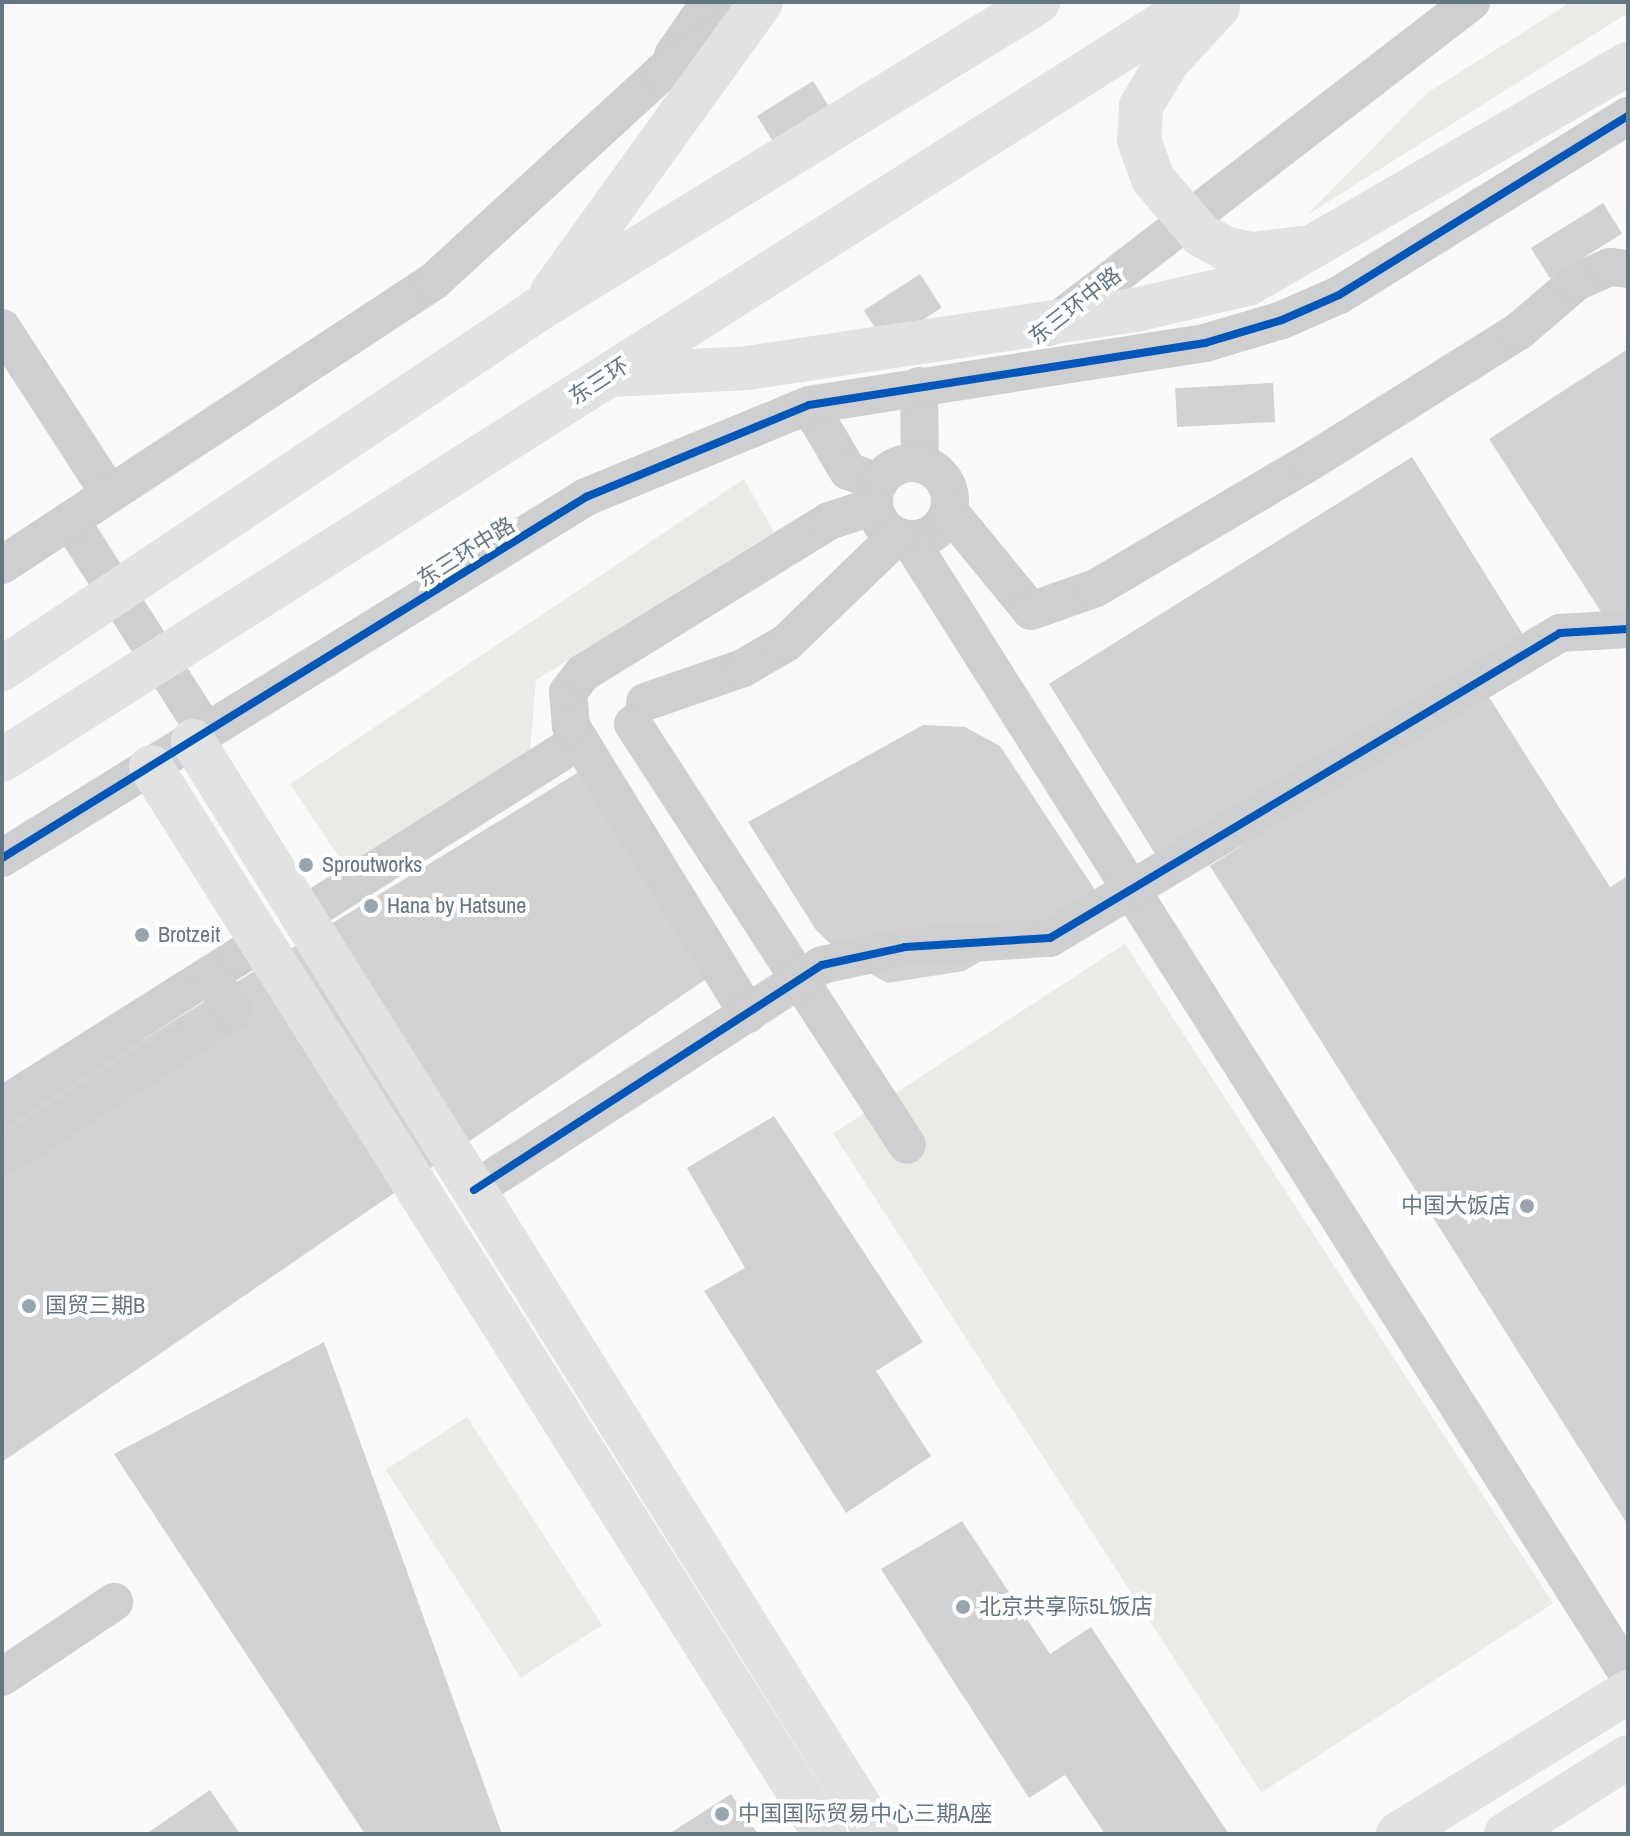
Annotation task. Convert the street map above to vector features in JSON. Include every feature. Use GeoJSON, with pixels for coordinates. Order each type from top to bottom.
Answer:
{"type":"FeatureCollection","features":[{"type":"Feature","properties":{"kind":"main road"},"geometry":{"type":"LineString","coordinates":[[539,309],[761,2]]}},
{"type":"Feature","properties":{"kind":"main road"},"geometry":{"type":"LineString","coordinates":[[2,669],[539,309],[1038,2]]}},
{"type":"Feature","properties":{"kind":"main road","name":"东三环"},"geometry":{"type":"LineString","coordinates":[[2,760],[1197,2]]}},
{"type":"Feature","properties":{"kind":"main road"},"geometry":{"type":"LineString","coordinates":[[1224,2],[1168,61],[1141,106],[1139,140],[1153,179],[1201,235],[1224,248],[1253,254],[1319,246]]}},
{"type":"Feature","properties":{"kind":"main road"},"geometry":{"type":"LineString","coordinates":[[608,375],[747,368],[1135,310],[1248,284],[1319,246],[1628,64]]}},
{"type":"Feature","properties":{"kind":"main road"},"geometry":{"type":"LineString","coordinates":[[200,737],[302,916],[877,1834]]}},
{"type":"Feature","properties":{"kind":"main road"},"geometry":{"type":"LineString","coordinates":[[151,767],[825,1834]]}},
{"type":"Feature","properties":{"kind":"main road"},"geometry":{"type":"LineString","coordinates":[[1398,1834],[1628,1692]]}},
{"type":"Feature","properties":{"kind":"main road"},"geometry":{"type":"LineString","coordinates":[[1506,1834],[1628,1757]]}},
{"type":"Feature","properties":{"kind":"street"},"geometry":{"type":"LineString","coordinates":[[663,71],[710,2]]}},
{"type":"Feature","properties":{"kind":"street"},"geometry":{"type":"LineString","coordinates":[[2,565],[434,281],[663,71],[768,2]]}},
{"type":"Feature","properties":{"kind":"street","name":"东三环中路"},"geometry":{"type":"LineString","coordinates":[[2,858],[586,497],[809,405],[990,373],[1471,2]]}},
{"type":"Feature","properties":{"kind":"street"},"geometry":{"type":"LineString","coordinates":[[990,373],[1205,343],[1282,320],[1339,295],[1628,116]]}},
{"type":"Feature","properties":{"kind":"street"},"geometry":{"type":"LineString","coordinates":[[748,1014],[583,746],[568,692],[583,673],[876,494],[897,466],[920,464],[941,477],[949,511],[1007,589],[1031,611],[1096,588],[1310,462],[1519,331],[1576,282],[1610,267],[1628,269]]}},
{"type":"Feature","properties":{"kind":"street"},"geometry":{"type":"LineString","coordinates":[[2,328],[110,494]]}},
{"type":"Feature","properties":{"kind":"street"},"geometry":{"type":"LineString","coordinates":[[919,386],[920,464]]}},
{"type":"Feature","properties":{"kind":"street"},"geometry":{"type":"LineString","coordinates":[[809,405],[848,471],[876,494],[1628,1674]]}},
{"type":"Feature","properties":{"kind":"street"},"geometry":{"type":"LineString","coordinates":[[302,916],[639,713],[743,668],[786,643],[903,538],[934,532],[949,511]]}},
{"type":"Feature","properties":{"kind":"street"},"geometry":{"type":"LineString","coordinates":[[70,520],[200,737]]}},
{"type":"Feature","properties":{"kind":"street"},"geometry":{"type":"LineString","coordinates":[[474,1190],[822,965],[905,947],[1050,938],[1560,633],[1628,629]]}},
{"type":"Feature","properties":{"kind":"street"},"geometry":{"type":"LineString","coordinates":[[633,642],[639,713],[799,980],[907,1145]]}},
{"type":"Feature","properties":{"kind":"street"},"geometry":{"type":"LineString","coordinates":[[2,1106],[261,942]]}},
{"type":"Feature","properties":{"kind":"street"},"geometry":{"type":"LineString","coordinates":[[2,1158],[233,1010],[209,975]]}},
{"type":"Feature","properties":{"kind":"street"},"geometry":{"type":"LineString","coordinates":[[2,1677],[114,1602]]}},
{"type":"Feature","properties":{"kind":"shaded area"},"geometry":{"type":"Polygon","coordinates":[[[1571,2],[1628,2],[1628,13],[1307,215],[1427,93],[1571,2]]]}},
{"type":"Feature","properties":{"kind":"shaded area"},"geometry":{"type":"Polygon","coordinates":[[[744,479],[774,532],[536,680],[530,752],[347,869],[290,784],[744,479]]]}},
{"type":"Feature","properties":{"kind":"shaded area"},"geometry":{"type":"Polygon","coordinates":[[[1125,944],[1553,1603],[1261,1793],[833,1134],[1125,944]]]}},
{"type":"Feature","properties":{"kind":"shaded area"},"geometry":{"type":"Polygon","coordinates":[[[467,1417],[602,1625],[521,1678],[386,1470],[467,1417]]]}},
{"type":"Feature","properties":{"kind":"building"},"geometry":{"type":"Polygon","coordinates":[[[813,81],[834,115],[778,150],[757,116],[813,81]]]}},
{"type":"Feature","properties":{"kind":"building"},"geometry":{"type":"Polygon","coordinates":[[[1603,203],[1622,234],[1550,279],[1531,248],[1603,203]]]}},
{"type":"Feature","properties":{"kind":"building"},"geometry":{"type":"Polygon","coordinates":[[[920,274],[942,308],[886,344],[864,310],[920,274]]]}},
{"type":"Feature","properties":{"kind":"building"},"geometry":{"type":"Polygon","coordinates":[[[1628,349],[1628,616],[1611,627],[1489,439],[1628,349]]]}},
{"type":"Feature","properties":{"kind":"building"},"geometry":{"type":"Polygon","coordinates":[[[1273,383],[1275,422],[1177,427],[1175,388],[1273,383]]]}},
{"type":"Feature","properties":{"kind":"building"},"geometry":{"type":"Polygon","coordinates":[[[1412,457],[1523,635],[1160,862],[1049,684],[1412,457]]]}},
{"type":"Feature","properties":{"kind":"building","name":"中国大饭店"},"geometry":{"type":"Polygon","coordinates":[[[1485,691],[1610,887],[1628,876],[1628,1525],[1210,866],[1485,691]]]}},
{"type":"Feature","properties":{"kind":"building"},"geometry":{"type":"Polygon","coordinates":[[[923,725],[965,727],[1000,746],[1097,893],[964,971],[887,983],[848,961],[816,930],[748,822],[923,725]]]}},
{"type":"Feature","properties":{"kind":"building"},"geometry":{"type":"Polygon","coordinates":[[[595,762],[722,968],[2,1462],[2,1126],[595,762]]]}},
{"type":"Feature","properties":{"kind":"building"},"geometry":{"type":"Polygon","coordinates":[[[774,1116],[923,1342],[876,1371],[931,1456],[846,1513],[704,1291],[745,1268],[687,1168],[774,1116]]]}},
{"type":"Feature","properties":{"kind":"building"},"geometry":{"type":"Polygon","coordinates":[[[324,1342],[502,1834],[365,1834],[114,1454],[324,1342]]]}},
{"type":"Feature","properties":{"kind":"building"},"geometry":{"type":"Polygon","coordinates":[[[962,1521],[1050,1654],[1091,1627],[1229,1834],[1105,1834],[1065,1775],[1029,1798],[881,1569],[962,1521]]]}},
{"type":"Feature","properties":{"kind":"building"},"geometry":{"type":"Polygon","coordinates":[[[210,1790],[240,1834],[146,1834],[210,1790]]]}},
{"type":"Feature","properties":{"kind":"building","name":"中国国际贸易中心三期A座"},"geometry":{"type":"Polygon","coordinates":[[[731,1794],[758,1834],[669,1834],[731,1794]]]}},
{"type":"Feature","properties":{"kind":"cycle path"},"geometry":{"type":"LineString","coordinates":[[2,858],[586,497],[809,405],[1205,343],[1282,320],[1339,295],[1628,116]]}},
{"type":"Feature","properties":{"kind":"cycle path"},"geometry":{"type":"LineString","coordinates":[[474,1190],[822,965],[905,947],[1050,938],[1560,633],[1628,629]]}},
{"type":"Feature","properties":{"kind":"place","name":"Sproutworks"},"geometry":{"type":"Point","coordinates":[306,865]}},
{"type":"Feature","properties":{"kind":"place","name":"Hana by Hatsune"},"geometry":{"type":"Point","coordinates":[371,906]}},
{"type":"Feature","properties":{"kind":"place","name":"Brotzeit"},"geometry":{"type":"Point","coordinates":[142,935]}},
{"type":"Feature","properties":{"kind":"place","name":"中国大饭店"},"geometry":{"type":"Point","coordinates":[1527,1206]}},
{"type":"Feature","properties":{"kind":"place","name":"国贸三期B"},"geometry":{"type":"Point","coordinates":[29,1306]}},
{"type":"Feature","properties":{"kind":"place","name":"北京共享际5L饭店"},"geometry":{"type":"Point","coordinates":[963,1607]}},
{"type":"Feature","properties":{"kind":"place","name":"中国国际贸易中心三期A座"},"geometry":{"type":"Point","coordinates":[722,1814]}}]}
